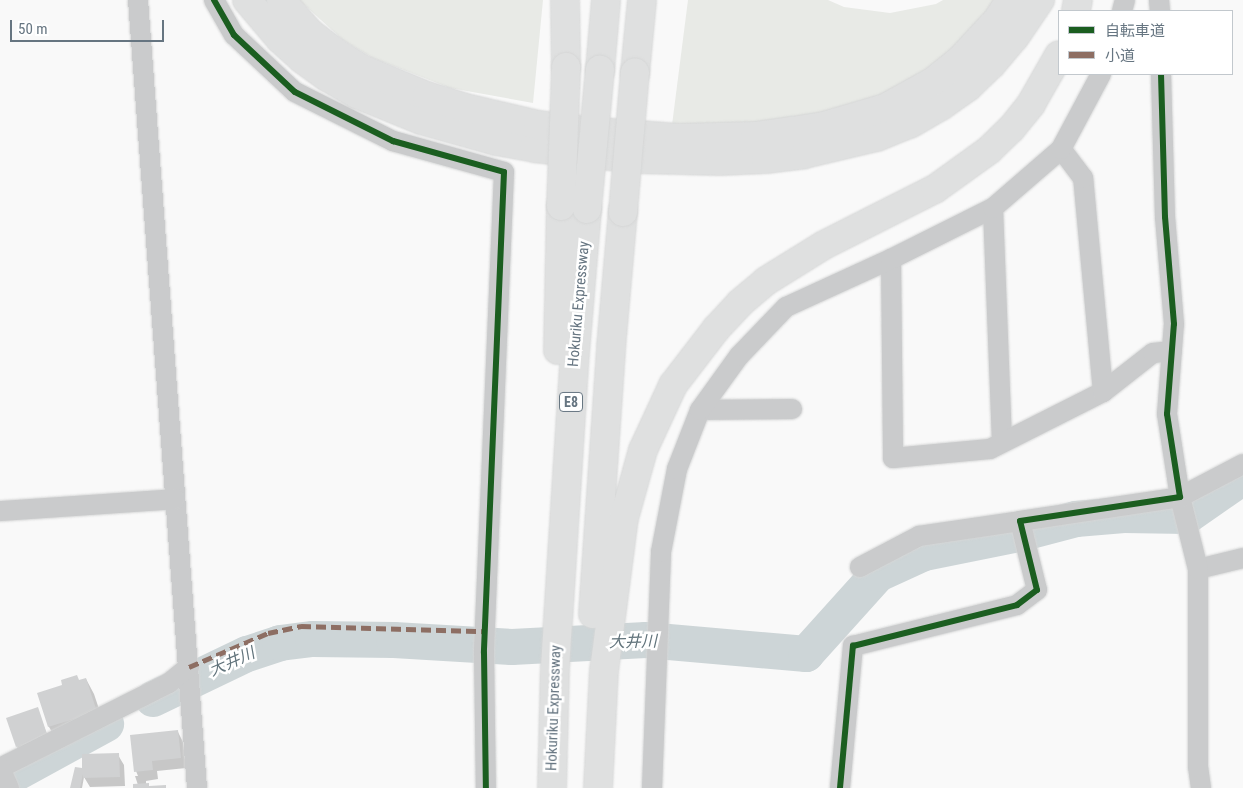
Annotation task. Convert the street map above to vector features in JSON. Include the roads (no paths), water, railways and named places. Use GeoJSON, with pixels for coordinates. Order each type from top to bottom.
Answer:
{"type":"FeatureCollection","features":[{"type":"Feature","properties":{"kind":"highway"},"geometry":{"type":"LineString","coordinates":[[247,0],[280,39],[302,59],[327,77],[357,94],[421,120],[496,141],[544,149],[638,159],[720,161],[766,159],[814,152],[877,136],[910,124],[968,87],[1016,37],[1040,0]]}},
{"type":"Feature","properties":{"kind":"highway"},"geometry":{"type":"LineString","coordinates":[[281,0],[310,32],[335,52],[362,69],[427,96],[462,107],[538,125],[586,131],[679,138],[755,136],[792,132],[824,126],[885,108],[934,81],[960,60],[998,19],[1010,0]]}},
{"type":"Feature","properties":{"kind":"highway"},"geometry":{"type":"LineString","coordinates":[[565,0],[566,67],[574,208]]}},
{"type":"Feature","properties":{"kind":"highway","name":"Hokuriku Expressway"},"geometry":{"type":"LineString","coordinates":[[552,788],[557,595],[575,352],[574,208],[600,70],[606,0]]}},
{"type":"Feature","properties":{"kind":"highway"},"geometry":{"type":"LineString","coordinates":[[588,788],[603,597],[623,212],[642,0]]}},
{"type":"Feature","properties":{"kind":"highway"},"geometry":{"type":"LineString","coordinates":[[603,597],[643,450],[674,385],[705,343],[740,303],[766,281],[824,245],[935,189],[989,150],[1011,129],[1031,104],[1058,57]]}},
{"type":"Feature","properties":{"kind":"highway"},"geometry":{"type":"LineString","coordinates":[[598,671],[598,788]]}},
{"type":"Feature","properties":{"kind":"street"},"geometry":{"type":"LineString","coordinates":[[138,0],[197,788]]}},
{"type":"Feature","properties":{"kind":"street"},"geometry":{"type":"LineString","coordinates":[[214,0],[234,36],[296,92],[394,141],[504,172],[484,647],[486,788]]}},
{"type":"Feature","properties":{"kind":"street"},"geometry":{"type":"LineString","coordinates":[[652,788],[657,650],[660,620],[661,552],[677,470],[700,410],[739,356],[786,307],[891,259],[993,208],[1060,149],[1100,75]]}},
{"type":"Feature","properties":{"kind":"street"},"geometry":{"type":"LineString","coordinates":[[1161,75],[1165,217],[1174,324],[1167,414],[1180,497],[1198,569],[1198,767],[1201,788]]}},
{"type":"Feature","properties":{"kind":"street"},"geometry":{"type":"LineString","coordinates":[[1060,149],[1083,178],[1104,392]]}},
{"type":"Feature","properties":{"kind":"street"},"geometry":{"type":"LineString","coordinates":[[993,208],[1002,442]]}},
{"type":"Feature","properties":{"kind":"street"},"geometry":{"type":"LineString","coordinates":[[891,259],[893,458],[990,449],[1104,392],[1153,353],[1172,351]]}},
{"type":"Feature","properties":{"kind":"street"},"geometry":{"type":"LineString","coordinates":[[700,410],[792,409]]}},
{"type":"Feature","properties":{"kind":"street"},"geometry":{"type":"LineString","coordinates":[[860,567],[919,536],[1180,497],[1243,464]]}},
{"type":"Feature","properties":{"kind":"street"},"geometry":{"type":"LineString","coordinates":[[0,511],[174,499]]}},
{"type":"Feature","properties":{"kind":"street"},"geometry":{"type":"LineString","coordinates":[[840,788],[853,646],[1017,605],[1037,590],[1020,521]]}},
{"type":"Feature","properties":{"kind":"street"},"geometry":{"type":"LineString","coordinates":[[1198,569],[1243,558]]}},
{"type":"Feature","properties":{"kind":"street"},"geometry":{"type":"LineString","coordinates":[[3,774],[169,683],[189,670]]}},
{"type":"Feature","properties":{"kind":"waterway","name":"大井川"},"geometry":{"type":"LineString","coordinates":[[153,699],[247,654],[280,643],[313,639],[394,640],[512,647],[646,640],[806,654],[878,574],[924,553],[1019,534],[1076,519],[1124,515],[1187,516],[1243,477]]}},
{"type":"Feature","properties":{"kind":"waterway","name":"大井川"},"geometry":{"type":"LineString","coordinates":[[0,782],[106,724]]}}]}
